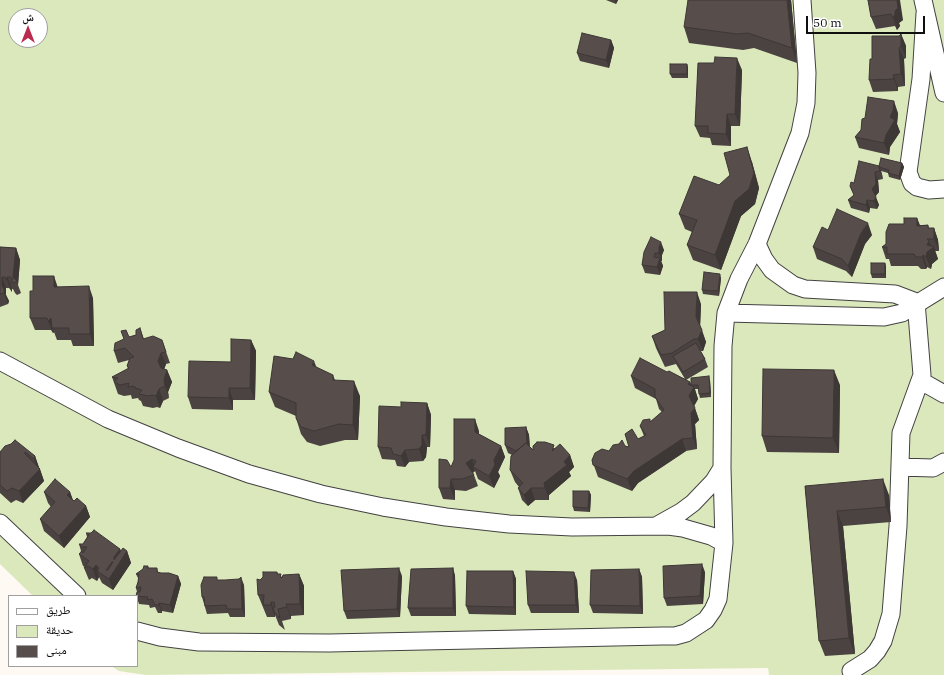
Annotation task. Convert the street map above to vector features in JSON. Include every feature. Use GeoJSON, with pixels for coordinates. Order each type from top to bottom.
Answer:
{"type":"FeatureCollection","features":[{"type":"Feature","properties":{"kind":"street"},"geometry":{"type":"LineString","coordinates":[[138,630],[160,637],[199,642],[329,642],[675,636],[697,628],[713,610],[720,587],[724,543],[722,468],[723,346],[726,314],[739,279],[757,244],[796,147],[804,118],[807,72],[802,0]]}},
{"type":"Feature","properties":{"kind":"street"},"geometry":{"type":"LineString","coordinates":[[924,6],[944,93]]}},
{"type":"Feature","properties":{"kind":"street"},"geometry":{"type":"LineString","coordinates":[[924,6],[921,79],[908,172],[909,178],[917,187],[929,190],[944,189]]}},
{"type":"Feature","properties":{"kind":"street"},"geometry":{"type":"LineString","coordinates":[[757,244],[764,259],[772,270],[793,285],[805,289],[894,294],[916,302]]}},
{"type":"Feature","properties":{"kind":"street"},"geometry":{"type":"LineString","coordinates":[[726,314],[884,318],[902,313],[916,302],[944,287]]}},
{"type":"Feature","properties":{"kind":"street"},"geometry":{"type":"LineString","coordinates":[[852,671],[870,659],[883,641],[887,631],[892,595],[898,526],[900,443],[904,423],[921,381],[922,364],[916,302]]}},
{"type":"Feature","properties":{"kind":"street"},"geometry":{"type":"LineString","coordinates":[[0,361],[108,419],[178,448],[249,474],[321,494],[383,507],[446,517],[509,524],[572,528],[668,526],[711,536],[724,543]]}},
{"type":"Feature","properties":{"kind":"street"},"geometry":{"type":"LineString","coordinates":[[921,381],[944,394]]}},
{"type":"Feature","properties":{"kind":"street"},"geometry":{"type":"LineString","coordinates":[[900,467],[933,468],[944,462]]}},
{"type":"Feature","properties":{"kind":"street"},"geometry":{"type":"LineString","coordinates":[[654,527],[693,503],[714,481],[722,468]]}},
{"type":"Feature","properties":{"kind":"street"},"geometry":{"type":"LineString","coordinates":[[0,523],[77,595]]}},
{"type":"Feature","properties":{"kind":"green space"},"geometry":{"type":"Polygon","coordinates":[[[0,0],[944,0],[944,675],[769,675],[768,668],[146,675],[119,671],[113,667],[138,667],[138,595],[32,595],[0,564],[0,0]]]}},
{"type":"Feature","properties":{"kind":"building"},"geometry":{"type":"Polygon","coordinates":[[[688,0],[787,0],[792,48],[748,33],[737,34],[684,27],[688,0]]]}},
{"type":"Feature","properties":{"kind":"building"},"geometry":{"type":"Polygon","coordinates":[[[868,0],[897,0],[898,8],[895,11],[893,18],[891,14],[871,17],[868,0]]]}},
{"type":"Feature","properties":{"kind":"building"},"geometry":{"type":"Polygon","coordinates":[[[582,33],[611,40],[606,60],[577,53],[582,33]]]}},
{"type":"Feature","properties":{"kind":"building"},"geometry":{"type":"Polygon","coordinates":[[[901,34],[901,46],[899,48],[901,74],[893,75],[894,79],[869,80],[870,59],[872,59],[872,36],[899,36],[901,34]]]}},
{"type":"Feature","properties":{"kind":"building"},"geometry":{"type":"Polygon","coordinates":[[[715,57],[737,58],[735,114],[727,114],[726,134],[708,133],[708,126],[695,126],[698,63],[714,63],[715,57]]]}},
{"type":"Feature","properties":{"kind":"building"},"geometry":{"type":"Polygon","coordinates":[[[670,64],[687,64],[687,74],[670,74],[670,64]]]}},
{"type":"Feature","properties":{"kind":"building"},"geometry":{"type":"Polygon","coordinates":[[[868,97],[894,101],[893,111],[890,117],[895,120],[886,135],[884,143],[855,137],[861,130],[862,119],[865,118],[868,97]]]}},
{"type":"Feature","properties":{"kind":"building"},"geometry":{"type":"Polygon","coordinates":[[[747,147],[754,173],[749,189],[735,201],[715,255],[687,245],[697,220],[679,214],[694,176],[719,185],[730,175],[724,153],[747,147]]]}},
{"type":"Feature","properties":{"kind":"building"},"geometry":{"type":"Polygon","coordinates":[[[881,158],[902,163],[899,176],[888,173],[889,170],[879,167],[881,158]]]}},
{"type":"Feature","properties":{"kind":"building"},"geometry":{"type":"Polygon","coordinates":[[[859,161],[879,166],[880,171],[875,172],[876,184],[872,189],[876,197],[874,201],[867,200],[866,205],[848,200],[854,195],[850,186],[851,182],[854,183],[859,161]]]}},
{"type":"Feature","properties":{"kind":"building"},"geometry":{"type":"Polygon","coordinates":[[[837,209],[868,223],[861,233],[848,266],[842,259],[813,247],[822,227],[828,230],[837,209]]]}},
{"type":"Feature","properties":{"kind":"building"},"geometry":{"type":"Polygon","coordinates":[[[904,218],[917,218],[917,226],[928,225],[928,228],[934,228],[934,239],[927,239],[929,241],[927,245],[934,247],[927,252],[926,257],[923,255],[922,257],[916,257],[914,254],[887,254],[887,247],[882,247],[886,244],[886,232],[889,224],[904,224],[904,218]]]}},
{"type":"Feature","properties":{"kind":"building"},"geometry":{"type":"Polygon","coordinates":[[[651,237],[661,242],[659,253],[655,253],[654,257],[660,258],[657,267],[642,265],[644,252],[651,237]]]}},
{"type":"Feature","properties":{"kind":"building"},"geometry":{"type":"Polygon","coordinates":[[[0,247],[16,248],[13,277],[17,281],[13,283],[11,282],[13,279],[10,277],[7,277],[7,280],[5,277],[2,277],[4,293],[0,294],[0,247]]]}},
{"type":"Feature","properties":{"kind":"building"},"geometry":{"type":"Polygon","coordinates":[[[871,263],[885,263],[885,274],[871,274],[871,263]]]}},
{"type":"Feature","properties":{"kind":"building"},"geometry":{"type":"Polygon","coordinates":[[[704,272],[720,274],[718,291],[702,290],[704,272]]]}},
{"type":"Feature","properties":{"kind":"building"},"geometry":{"type":"Polygon","coordinates":[[[33,276],[54,276],[54,287],[89,286],[90,334],[69,334],[69,328],[52,328],[51,318],[48,321],[47,318],[30,318],[30,291],[33,291],[33,276]]]}},
{"type":"Feature","properties":{"kind":"building"},"geometry":{"type":"Polygon","coordinates":[[[664,292],[697,292],[696,317],[702,330],[698,339],[694,339],[672,353],[661,355],[652,336],[665,330],[664,292]]]}},
{"type":"Feature","properties":{"kind":"building"},"geometry":{"type":"Polygon","coordinates":[[[140,328],[143,339],[153,336],[162,340],[166,352],[161,353],[158,361],[161,368],[167,370],[164,380],[165,386],[159,389],[156,396],[139,394],[142,390],[135,388],[134,386],[128,387],[129,383],[120,385],[114,382],[118,378],[112,377],[129,368],[127,366],[130,358],[134,357],[125,348],[114,351],[115,343],[124,339],[121,331],[126,330],[129,337],[136,335],[136,330],[140,328]]]}},
{"type":"Feature","properties":{"kind":"building"},"geometry":{"type":"Polygon","coordinates":[[[231,339],[251,340],[250,388],[229,388],[229,398],[188,397],[189,361],[231,362],[231,339]]]}},
{"type":"Feature","properties":{"kind":"building"},"geometry":{"type":"Polygon","coordinates":[[[696,343],[705,359],[683,372],[673,356],[696,343]]]}},
{"type":"Feature","properties":{"kind":"building"},"geometry":{"type":"Polygon","coordinates":[[[296,352],[314,361],[312,365],[333,375],[333,380],[354,381],[353,425],[339,424],[314,431],[301,427],[296,418],[296,403],[269,392],[274,356],[293,359],[296,352]]]}},
{"type":"Feature","properties":{"kind":"building"},"geometry":{"type":"Polygon","coordinates":[[[640,358],[690,382],[688,384],[694,387],[689,396],[695,408],[691,413],[693,438],[682,439],[634,471],[627,479],[593,465],[592,460],[595,453],[602,449],[609,451],[613,445],[619,444],[622,440],[625,446],[629,447],[625,434],[632,429],[638,439],[646,435],[640,426],[643,420],[650,419],[650,422],[664,410],[655,397],[655,389],[631,376],[640,358]]]}},
{"type":"Feature","properties":{"kind":"building"},"geometry":{"type":"Polygon","coordinates":[[[763,369],[834,370],[833,438],[762,436],[763,369]]]}},
{"type":"Feature","properties":{"kind":"building"},"geometry":{"type":"Polygon","coordinates":[[[709,376],[710,393],[699,394],[698,385],[691,385],[691,378],[709,376]]]}},
{"type":"Feature","properties":{"kind":"building"},"geometry":{"type":"Polygon","coordinates":[[[401,402],[427,403],[426,435],[422,435],[422,445],[419,449],[405,450],[401,456],[393,454],[391,448],[378,447],[379,406],[401,407],[401,402]]]}},
{"type":"Feature","properties":{"kind":"building"},"geometry":{"type":"Polygon","coordinates":[[[454,419],[475,419],[475,432],[501,446],[494,460],[495,465],[489,476],[473,467],[476,461],[472,459],[466,463],[474,475],[462,479],[451,479],[450,488],[439,488],[439,459],[447,460],[451,467],[454,460],[454,419]]]}},
{"type":"Feature","properties":{"kind":"building"},"geometry":{"type":"Polygon","coordinates":[[[526,427],[527,444],[526,443],[516,451],[505,445],[505,428],[526,427]]]}},
{"type":"Feature","properties":{"kind":"building"},"geometry":{"type":"Polygon","coordinates":[[[15,440],[35,456],[34,459],[25,452],[25,454],[40,469],[19,491],[12,488],[7,491],[0,485],[0,452],[5,446],[11,444],[15,440]]]}},
{"type":"Feature","properties":{"kind":"building"},"geometry":{"type":"Polygon","coordinates":[[[537,442],[545,442],[554,445],[552,451],[560,444],[570,455],[564,462],[567,465],[544,483],[545,488],[531,488],[524,495],[518,488],[523,483],[510,470],[511,456],[526,443],[533,450],[533,446],[537,442]]]}},
{"type":"Feature","properties":{"kind":"building"},"geometry":{"type":"Polygon","coordinates":[[[55,479],[70,492],[67,495],[74,501],[77,498],[86,506],[59,536],[40,519],[55,502],[44,492],[55,479]]]}},
{"type":"Feature","properties":{"kind":"building"},"geometry":{"type":"Polygon","coordinates":[[[883,479],[886,507],[837,511],[849,638],[819,641],[805,486],[883,479]]]}},
{"type":"Feature","properties":{"kind":"building"},"geometry":{"type":"Polygon","coordinates":[[[573,491],[589,491],[588,508],[573,507],[573,491]]]}},
{"type":"Feature","properties":{"kind":"building"},"geometry":{"type":"Polygon","coordinates":[[[94,530],[120,549],[114,557],[114,560],[123,548],[127,551],[109,579],[97,571],[99,568],[96,565],[93,569],[88,566],[84,568],[89,561],[79,554],[82,551],[83,553],[87,547],[82,547],[79,544],[83,544],[89,535],[86,533],[91,533],[94,530]],[[112,562],[106,570],[108,570],[112,562]]]}},
{"type":"Feature","properties":{"kind":"building"},"geometry":{"type":"Polygon","coordinates":[[[702,564],[700,596],[664,598],[663,566],[702,564]]]}},
{"type":"Feature","properties":{"kind":"building"},"geometry":{"type":"Polygon","coordinates":[[[144,566],[148,566],[147,568],[157,568],[157,572],[169,573],[178,576],[170,605],[159,603],[159,605],[155,605],[152,599],[147,600],[148,597],[136,595],[137,592],[140,592],[141,587],[136,588],[139,574],[136,574],[143,569],[144,566]]]}},
{"type":"Feature","properties":{"kind":"building"},"geometry":{"type":"Polygon","coordinates":[[[399,568],[397,609],[344,611],[341,570],[399,568]]]}},
{"type":"Feature","properties":{"kind":"building"},"geometry":{"type":"Polygon","coordinates":[[[453,568],[453,608],[408,608],[411,569],[453,568]]]}},
{"type":"Feature","properties":{"kind":"building"},"geometry":{"type":"Polygon","coordinates":[[[639,569],[640,606],[590,605],[591,570],[639,569]]]}},
{"type":"Feature","properties":{"kind":"building"},"geometry":{"type":"Polygon","coordinates":[[[467,571],[513,571],[514,607],[466,606],[467,571]]]}},
{"type":"Feature","properties":{"kind":"building"},"geometry":{"type":"Polygon","coordinates":[[[526,571],[574,572],[576,605],[528,605],[526,571]]]}},
{"type":"Feature","properties":{"kind":"building"},"geometry":{"type":"Polygon","coordinates":[[[263,572],[277,572],[277,574],[281,574],[280,577],[282,578],[283,575],[299,574],[300,604],[286,604],[287,607],[278,609],[280,618],[275,613],[273,608],[275,607],[274,602],[271,602],[271,605],[263,605],[264,595],[258,595],[257,579],[260,580],[263,577],[263,572]]]}},
{"type":"Feature","properties":{"kind":"building"},"geometry":{"type":"Polygon","coordinates":[[[204,577],[217,577],[217,580],[225,580],[239,579],[241,577],[242,609],[227,609],[226,605],[205,606],[204,597],[202,597],[201,585],[204,577]]]}}]}
